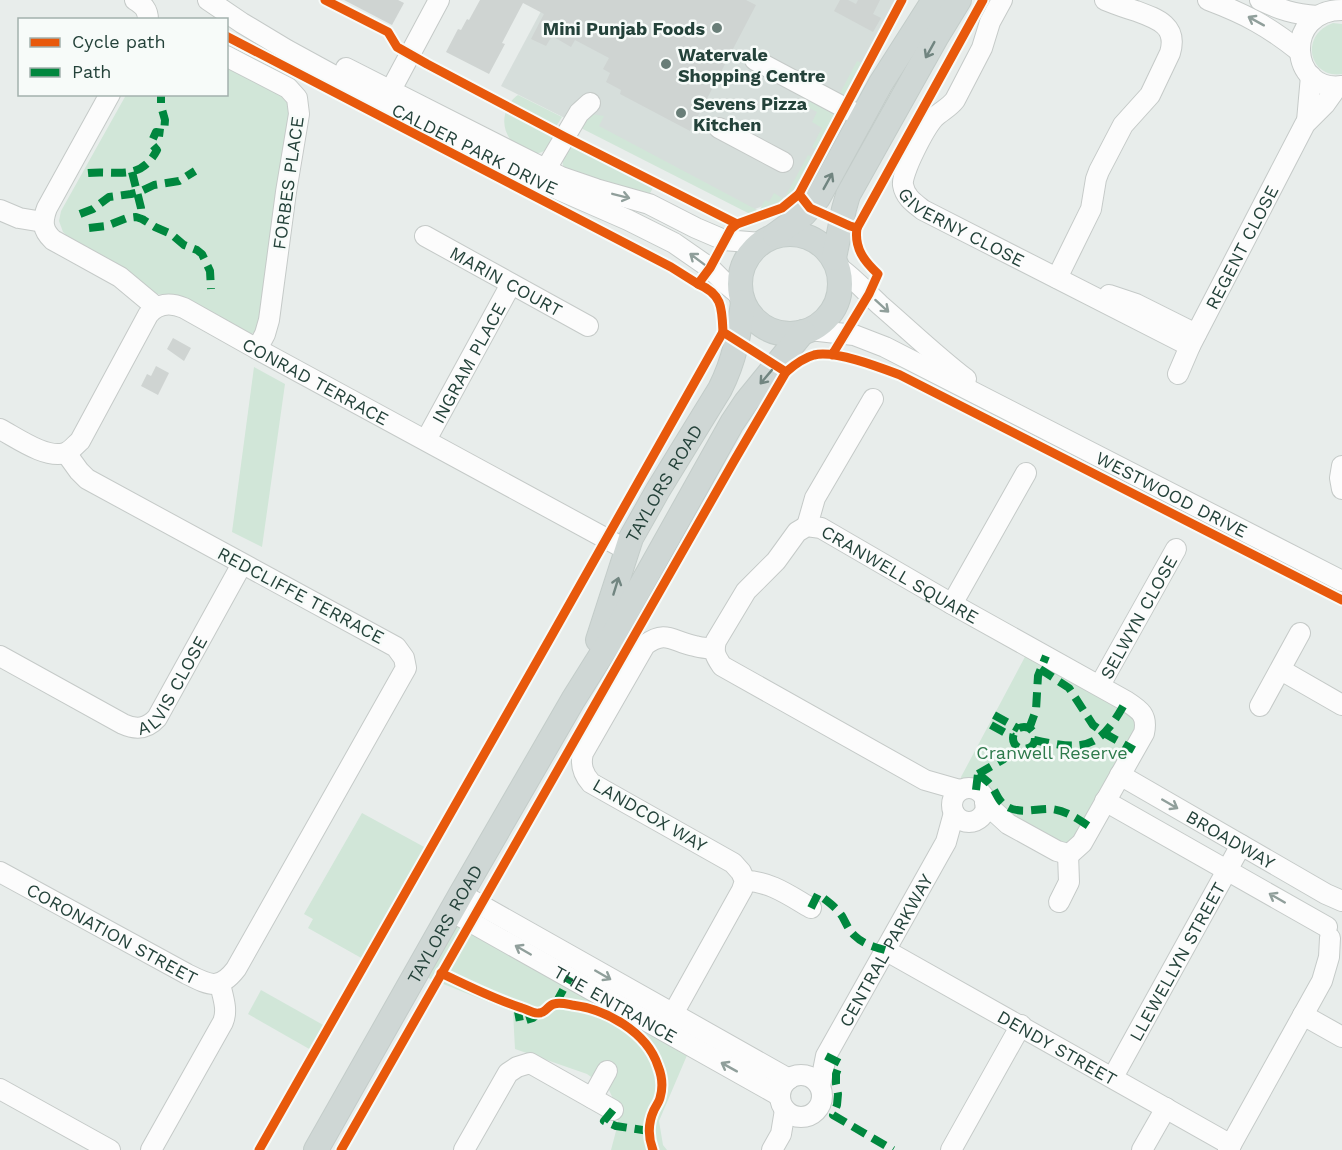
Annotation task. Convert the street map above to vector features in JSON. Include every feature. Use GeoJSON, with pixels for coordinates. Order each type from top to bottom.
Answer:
{"type":"FeatureCollection","features":[{"type":"Feature","properties":{"kind":"main road"},"geometry":{"type":"LineString","coordinates":[[934,0],[887,74],[818,198],[804,214],[752,251],[745,261],[740,285],[743,299],[749,313],[767,328],[779,333],[791,334],[807,331],[823,322],[833,311],[839,297],[840,282],[836,263],[848,195],[959,0]]}},
{"type":"Feature","properties":{"kind":"main road"},"geometry":{"type":"LineString","coordinates":[[767,240],[785,233],[808,236],[827,249],[836,263]]}},
{"type":"Feature","properties":{"kind":"main road","name":"TAYLORS ROAD"},"geometry":{"type":"LineString","coordinates":[[573,700],[601,633],[631,538],[729,372],[735,355],[743,299]]}},
{"type":"Feature","properties":{"kind":"main road","name":"TAYLORS ROAD"},"geometry":{"type":"LineString","coordinates":[[316,1150],[456,902],[573,700],[610,641],[732,423],[752,395],[807,331]]}},
{"type":"Feature","properties":{"kind":"main road"},"geometry":{"type":"LineString","coordinates":[[627,550],[653,564]]}},
{"type":"Feature","properties":{"kind":"street"},"geometry":{"type":"LineString","coordinates":[[135,0],[144,7],[148,18]]}},
{"type":"Feature","properties":{"kind":"street","name":"CALDER PARK DRIVE"},"geometry":{"type":"LineString","coordinates":[[208,0],[287,50],[387,96],[543,175],[586,201],[674,243],[710,268],[743,299]]}},
{"type":"Feature","properties":{"kind":"street","name":"CALDER PARK DRIVE"},"geometry":{"type":"LineString","coordinates":[[216,0],[387,96]]}},
{"type":"Feature","properties":{"kind":"street"},"geometry":{"type":"LineString","coordinates":[[387,96],[439,0]]}},
{"type":"Feature","properties":{"kind":"street","name":"GIVERNY CLOSE"},"geometry":{"type":"LineString","coordinates":[[1002,0],[990,22],[982,48],[955,100],[927,127],[907,166],[903,185],[908,198],[923,210],[1083,291],[1112,296],[1136,304],[1193,340]]}},
{"type":"Feature","properties":{"kind":"street"},"geometry":{"type":"LineString","coordinates":[[1057,278],[1091,209],[1099,171],[1123,125],[1150,95],[1172,47],[1173,41],[1168,28],[1161,22],[1105,0]]}},
{"type":"Feature","properties":{"kind":"street"},"geometry":{"type":"LineString","coordinates":[[1208,0],[1258,21],[1299,51]]}},
{"type":"Feature","properties":{"kind":"street"},"geometry":{"type":"LineString","coordinates":[[1260,0],[1296,15],[1317,16]]}},
{"type":"Feature","properties":{"kind":"street"},"geometry":{"type":"LineString","coordinates":[[1340,88],[1327,86],[1311,76],[1305,69],[1299,51],[1303,31],[1309,23],[1324,12],[1342,10]]}},
{"type":"Feature","properties":{"kind":"street","name":"FORBES PLACE"},"geometry":{"type":"LineString","coordinates":[[228,57],[288,88],[297,98],[299,114],[269,320],[257,350]]}},
{"type":"Feature","properties":{"kind":"street"},"geometry":{"type":"LineString","coordinates":[[755,60],[862,117]]}},
{"type":"Feature","properties":{"kind":"street","name":"REGENT CLOSE"},"geometry":{"type":"LineString","coordinates":[[1307,121],[1311,76]]}},
{"type":"Feature","properties":{"kind":"street","name":"REGENT CLOSE"},"geometry":{"type":"LineString","coordinates":[[1178,374],[1193,340],[1307,121],[1340,88]]}},
{"type":"Feature","properties":{"kind":"street"},"geometry":{"type":"LineString","coordinates":[[0,429],[49,453],[66,453],[72,449],[80,441],[144,322],[156,307],[120,277],[53,240],[44,229],[43,222],[47,208],[109,96]]}},
{"type":"Feature","properties":{"kind":"street"},"geometry":{"type":"LineString","coordinates":[[543,175],[579,113],[590,103]]}},
{"type":"Feature","properties":{"kind":"street"},"geometry":{"type":"LineString","coordinates":[[719,128],[783,162]]}},
{"type":"Feature","properties":{"kind":"street","name":"CALDER PARK DRIVE"},"geometry":{"type":"LineString","coordinates":[[543,175],[650,204],[724,240],[767,240]]}},
{"type":"Feature","properties":{"kind":"street"},"geometry":{"type":"LineString","coordinates":[[0,210],[19,218],[43,222]]}},
{"type":"Feature","properties":{"kind":"street","name":"MARIN COURT"},"geometry":{"type":"LineString","coordinates":[[425,236],[588,326]]}},
{"type":"Feature","properties":{"kind":"street","name":"WESTWOOD DRIVE"},"geometry":{"type":"LineString","coordinates":[[836,263],[942,360],[1004,408]]}},
{"type":"Feature","properties":{"kind":"street","name":"INGRAM PLACE"},"geometry":{"type":"LineString","coordinates":[[426,440],[511,284]]}},
{"type":"Feature","properties":{"kind":"street","name":"CONRAD TERRACE"},"geometry":{"type":"LineString","coordinates":[[156,307],[168,304],[178,305],[627,550]]}},
{"type":"Feature","properties":{"kind":"street","name":"WESTWOOD DRIVE"},"geometry":{"type":"LineString","coordinates":[[807,331],[854,335],[868,340],[1342,581]]}},
{"type":"Feature","properties":{"kind":"street"},"geometry":{"type":"LineString","coordinates":[[807,526],[815,498],[873,399]]}},
{"type":"Feature","properties":{"kind":"street","name":"REDCLIFFE TERRACE"},"geometry":{"type":"LineString","coordinates":[[66,453],[87,478],[396,647],[404,657],[406,668],[236,969],[223,982]]}},
{"type":"Feature","properties":{"kind":"street"},"geometry":{"type":"LineString","coordinates":[[1342,466],[1340,478],[1342,489]]}},
{"type":"Feature","properties":{"kind":"street"},"geometry":{"type":"LineString","coordinates":[[952,604],[1026,473]]}},
{"type":"Feature","properties":{"kind":"street","name":"CRANWELL SQUARE"},"geometry":{"type":"LineString","coordinates":[[714,649],[719,634],[746,591],[776,561],[797,532],[807,526],[821,528],[1100,686],[1138,709],[1144,716],[1146,724],[1144,732],[1082,843],[1068,854]]}},
{"type":"Feature","properties":{"kind":"street","name":"SELWYN CLOSE"},"geometry":{"type":"LineString","coordinates":[[1100,686],[1176,549]]}},
{"type":"Feature","properties":{"kind":"street","name":"ALVIS CLOSE"},"geometry":{"type":"LineString","coordinates":[[0,656],[129,727],[144,727],[157,718],[242,564]]}},
{"type":"Feature","properties":{"kind":"street"},"geometry":{"type":"LineString","coordinates":[[1260,706],[1300,633]]}},
{"type":"Feature","properties":{"kind":"street","name":"LANDCOX WAY"},"geometry":{"type":"LineString","coordinates":[[714,649],[695,647],[667,637],[652,639],[645,645],[580,762],[585,776],[591,783],[733,862],[745,881]]}},
{"type":"Feature","properties":{"kind":"street"},"geometry":{"type":"LineString","coordinates":[[714,649],[722,666],[925,780],[967,808],[1008,824],[1057,852],[1068,854],[1069,882],[1059,902]]}},
{"type":"Feature","properties":{"kind":"street"},"geometry":{"type":"LineString","coordinates":[[1281,670],[1342,705]]}},
{"type":"Feature","properties":{"kind":"street","name":"BROADWAY"},"geometry":{"type":"LineString","coordinates":[[1120,775],[1342,902]]}},
{"type":"Feature","properties":{"kind":"street","name":"BROADWAY"},"geometry":{"type":"LineString","coordinates":[[1105,801],[1227,870],[1333,938]]}},
{"type":"Feature","properties":{"kind":"street","name":"CENTRAL PARKWAY"},"geometry":{"type":"LineString","coordinates":[[777,1142],[796,1094],[825,1058],[967,808]]}},
{"type":"Feature","properties":{"kind":"street","name":"LLEWELLYN STREET"},"geometry":{"type":"LineString","coordinates":[[1113,1077],[1241,845]]}},
{"type":"Feature","properties":{"kind":"street","name":"CORONATION STREET"},"geometry":{"type":"LineString","coordinates":[[0,872],[187,974],[214,985],[223,982]]}},
{"type":"Feature","properties":{"kind":"street"},"geometry":{"type":"LineString","coordinates":[[668,1022],[745,881],[770,885],[812,908]]}},
{"type":"Feature","properties":{"kind":"street","name":"THE ENTRANCE"},"geometry":{"type":"LineString","coordinates":[[456,902],[796,1094]]}},
{"type":"Feature","properties":{"kind":"street"},"geometry":{"type":"LineString","coordinates":[[1230,1147],[1322,981],[1333,938],[1328,919],[1331,912],[1342,902]]}},
{"type":"Feature","properties":{"kind":"street","name":"DENDY STREET"},"geometry":{"type":"LineString","coordinates":[[885,950],[1113,1077],[1230,1147]]}},
{"type":"Feature","properties":{"kind":"street"},"geometry":{"type":"LineString","coordinates":[[1322,981],[1342,961]]}},
{"type":"Feature","properties":{"kind":"street"},"geometry":{"type":"LineString","coordinates":[[151,1150],[223,1022],[225,1016],[223,982]]}},
{"type":"Feature","properties":{"kind":"street"},"geometry":{"type":"LineString","coordinates":[[1303,1015],[1342,1037]]}},
{"type":"Feature","properties":{"kind":"street"},"geometry":{"type":"LineString","coordinates":[[951,1150],[1021,1025]]}},
{"type":"Feature","properties":{"kind":"street"},"geometry":{"type":"LineString","coordinates":[[464,1150],[508,1073],[530,1063],[613,1110]]}},
{"type":"Feature","properties":{"kind":"street"},"geometry":{"type":"LineString","coordinates":[[592,1098],[607,1071]]}},
{"type":"Feature","properties":{"kind":"street"},"geometry":{"type":"LineString","coordinates":[[0,1089],[110,1150]]}},
{"type":"Feature","properties":{"kind":"street"},"geometry":{"type":"LineString","coordinates":[[1142,1150],[1166,1108]]}},
{"type":"Feature","properties":{"kind":"shaded area","name":"Watervale Shopping Centre"},"geometry":{"type":"Polygon","coordinates":[[[547,0],[898,0],[798,192],[750,211],[501,86],[547,0]]]}},
{"type":"Feature","properties":{"kind":"green space"},"geometry":{"type":"Polygon","coordinates":[[[1333,23],[1342,24],[1342,74],[1331,74],[1322,70],[1312,55],[1315,37],[1322,29],[1333,23]]]}},
{"type":"Feature","properties":{"kind":"green space"},"geometry":{"type":"Polygon","coordinates":[[[857,61],[864,64],[848,97],[840,93],[857,61]]]}},
{"type":"Feature","properties":{"kind":"green space"},"geometry":{"type":"Polygon","coordinates":[[[228,65],[286,96],[293,108],[259,330],[251,334],[233,328],[178,296],[157,294],[133,276],[73,241],[63,232],[59,221],[61,211],[125,96],[228,96],[228,65]]]}},
{"type":"Feature","properties":{"kind":"green space"},"geometry":{"type":"Polygon","coordinates":[[[518,95],[562,117],[552,133],[556,135],[552,143],[541,152],[524,151],[516,146],[505,130],[504,119],[507,109],[518,95]]]}},
{"type":"Feature","properties":{"kind":"green space"},"geometry":{"type":"Polygon","coordinates":[[[813,95],[841,111],[819,151],[812,147],[822,128],[812,122],[817,112],[807,107],[813,95]]]}},
{"type":"Feature","properties":{"kind":"green space"},"geometry":{"type":"Polygon","coordinates":[[[590,114],[604,116],[599,126],[759,211],[765,200],[769,202],[774,193],[784,199],[808,155],[815,158],[792,196],[777,207],[752,215],[577,126],[590,114]]]}},
{"type":"Feature","properties":{"kind":"green space"},"geometry":{"type":"Polygon","coordinates":[[[569,141],[652,182],[654,186],[649,195],[565,170],[563,160],[569,141]]]}},
{"type":"Feature","properties":{"kind":"green space"},"geometry":{"type":"Polygon","coordinates":[[[254,367],[285,384],[262,547],[232,532],[254,367]]]}},
{"type":"Feature","properties":{"kind":"green space","name":"Cranwell Reserve"},"geometry":{"type":"Polygon","coordinates":[[[1027,653],[1131,711],[1140,723],[1081,840],[1060,846],[1002,813],[988,791],[980,785],[971,783],[962,786],[961,777],[1027,653]]]}},
{"type":"Feature","properties":{"kind":"green space"},"geometry":{"type":"Polygon","coordinates":[[[362,813],[426,848],[363,959],[308,928],[313,919],[304,914],[362,813]]]}},
{"type":"Feature","properties":{"kind":"green space"},"geometry":{"type":"Polygon","coordinates":[[[461,924],[688,1053],[659,1121],[663,1145],[667,1150],[611,1150],[619,1112],[609,1090],[587,1074],[515,1049],[513,1012],[426,977],[452,930],[461,924]]]}},
{"type":"Feature","properties":{"kind":"green space"},"geometry":{"type":"Polygon","coordinates":[[[261,990],[325,1026],[311,1050],[248,1014],[261,990]]]}},
{"type":"Feature","properties":{"kind":"building"},"geometry":{"type":"Polygon","coordinates":[[[344,0],[398,0],[404,3],[392,25],[344,0]]]}},
{"type":"Feature","properties":{"kind":"building","name":"Watervale Shopping Centre"},"geometry":{"type":"Polygon","coordinates":[[[480,0],[746,0],[756,5],[690,131],[620,94],[621,90],[606,82],[610,73],[603,69],[609,58],[575,40],[571,47],[552,36],[546,46],[531,39],[544,14],[523,3],[489,74],[446,52],[458,29],[461,30],[467,19],[469,20],[480,0]]]}},
{"type":"Feature","properties":{"kind":"building"},"geometry":{"type":"Polygon","coordinates":[[[840,0],[848,0],[856,4],[858,0],[880,0],[873,14],[881,18],[873,32],[834,11],[840,0]]]}},
{"type":"Feature","properties":{"kind":"building"},"geometry":{"type":"Polygon","coordinates":[[[173,338],[191,348],[184,361],[167,349],[173,338]]]}},
{"type":"Feature","properties":{"kind":"building"},"geometry":{"type":"Polygon","coordinates":[[[156,366],[169,373],[158,395],[141,386],[147,374],[151,376],[156,366]]]}},
{"type":"Feature","properties":{"kind":"marked path"},"geometry":{"type":"LineString","coordinates":[[88,173],[135,171],[150,160],[157,150],[151,143],[156,132],[164,133],[165,120],[161,96]]}},
{"type":"Feature","properties":{"kind":"marked path"},"geometry":{"type":"LineString","coordinates":[[80,214],[93,209],[109,197],[131,194],[154,185],[179,181],[195,171]]}},
{"type":"Feature","properties":{"kind":"marked path"},"geometry":{"type":"LineString","coordinates":[[132,172],[142,219]]}},
{"type":"Feature","properties":{"kind":"marked path"},"geometry":{"type":"LineString","coordinates":[[89,228],[106,226],[127,218],[142,219],[202,254],[210,271],[211,289]]}},
{"type":"Feature","properties":{"kind":"marked path"},"geometry":{"type":"LineString","coordinates":[[1029,729],[1036,710],[1038,676],[1046,656]]}},
{"type":"Feature","properties":{"kind":"marked path"},"geometry":{"type":"LineString","coordinates":[[1040,669],[1069,688],[1093,725],[1134,750]]}},
{"type":"Feature","properties":{"kind":"marked path"},"geometry":{"type":"LineString","coordinates":[[1034,740],[1067,745],[1090,743],[1108,729],[1126,701]]}},
{"type":"Feature","properties":{"kind":"marked path"},"geometry":{"type":"LineString","coordinates":[[994,715],[1019,729]]}},
{"type":"Feature","properties":{"kind":"marked path"},"geometry":{"type":"LineString","coordinates":[[991,725],[1013,737]]}},
{"type":"Feature","properties":{"kind":"marked path"},"geometry":{"type":"LineString","coordinates":[[1024,727],[1034,734],[1035,738],[1028,748],[1024,749],[1014,742],[1013,738],[1020,728],[1024,727]]}},
{"type":"Feature","properties":{"kind":"marked path"},"geometry":{"type":"LineString","coordinates":[[978,774],[1004,759],[1017,746]]}},
{"type":"Feature","properties":{"kind":"marked path"},"geometry":{"type":"LineString","coordinates":[[978,774],[991,785],[1001,802],[1011,809],[1057,810],[1090,827]]}},
{"type":"Feature","properties":{"kind":"marked path"},"geometry":{"type":"LineString","coordinates":[[976,790],[978,774]]}},
{"type":"Feature","properties":{"kind":"marked path"},"geometry":{"type":"LineString","coordinates":[[811,908],[818,894],[837,910],[858,939],[885,950]]}},
{"type":"Feature","properties":{"kind":"marked path"},"geometry":{"type":"LineString","coordinates":[[556,1003],[570,977]]}},
{"type":"Feature","properties":{"kind":"marked path"},"geometry":{"type":"LineString","coordinates":[[517,1006],[520,1022],[533,1018],[539,1013]]}},
{"type":"Feature","properties":{"kind":"marked path"},"geometry":{"type":"LineString","coordinates":[[826,1056],[840,1063],[836,1074],[837,1105],[833,1115],[893,1150]]}},
{"type":"Feature","properties":{"kind":"marked path"},"geometry":{"type":"LineString","coordinates":[[613,1110],[604,1121],[616,1126],[649,1131]]}},
{"type":"Feature","properties":{"kind":"cycle path"},"geometry":{"type":"LineString","coordinates":[[325,0],[388,32],[397,47],[427,64],[737,224]]}},
{"type":"Feature","properties":{"kind":"cycle path"},"geometry":{"type":"LineString","coordinates":[[799,194],[902,0]]}},
{"type":"Feature","properties":{"kind":"cycle path"},"geometry":{"type":"LineString","coordinates":[[857,228],[983,0]]}},
{"type":"Feature","properties":{"kind":"cycle path"},"geometry":{"type":"LineString","coordinates":[[228,37],[671,267],[698,284]]}},
{"type":"Feature","properties":{"kind":"cycle path"},"geometry":{"type":"LineString","coordinates":[[832,355],[869,294],[878,274],[861,254],[857,242],[857,228],[810,208],[799,194],[782,208],[737,224],[731,229],[710,268],[698,284],[712,292],[719,302],[723,332],[786,372],[806,358],[823,354],[857,360],[900,375],[1342,600]]}},
{"type":"Feature","properties":{"kind":"cycle path"},"geometry":{"type":"LineString","coordinates":[[259,1150],[723,332]]}},
{"type":"Feature","properties":{"kind":"cycle path"},"geometry":{"type":"LineString","coordinates":[[341,1150],[786,372]]}},
{"type":"Feature","properties":{"kind":"cycle path"},"geometry":{"type":"LineString","coordinates":[[441,973],[532,1012],[541,1013],[558,1003],[585,1007],[611,1017],[635,1033],[653,1054],[661,1078],[661,1094],[650,1125],[653,1150]]}},
{"type":"Feature","properties":{"kind":"place","name":"Mini Punjab Foods"},"geometry":{"type":"Point","coordinates":[717,28]}},
{"type":"Feature","properties":{"kind":"place","name":"Watervale Shopping Centre"},"geometry":{"type":"Point","coordinates":[666,64]}},
{"type":"Feature","properties":{"kind":"place","name":"Sevens Pizza Kitchen"},"geometry":{"type":"Point","coordinates":[681,113]}}]}
